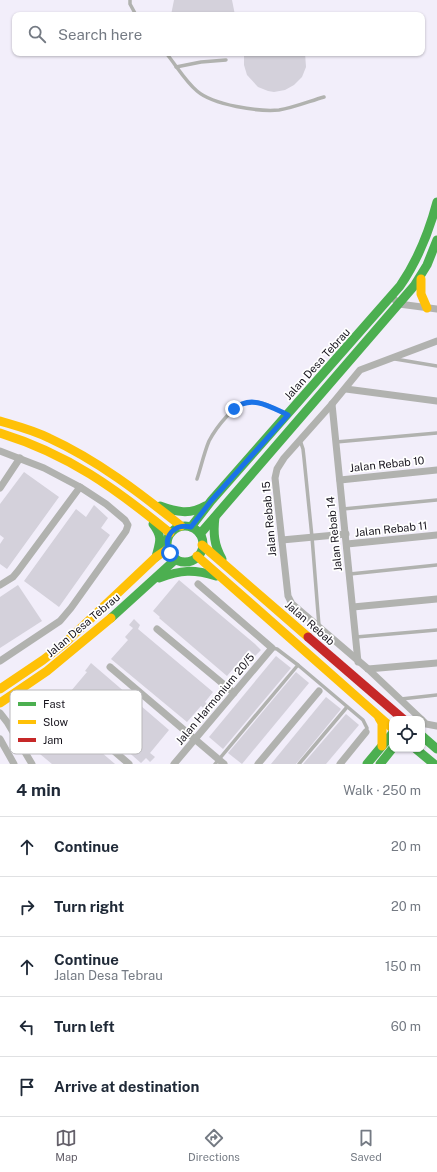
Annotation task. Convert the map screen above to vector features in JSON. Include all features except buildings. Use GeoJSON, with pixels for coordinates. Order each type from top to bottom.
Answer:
{"type":"FeatureCollection","features":[{"type":"Feature","properties":{"kind":"main road","name":"Jalan Desa Tebrau"},"geometry":{"type":"LineString","coordinates":[[200,534],[396,301],[416,261],[433,220],[437,202]]}},
{"type":"Feature","properties":{"kind":"main road","name":"Jalan Desa Tebrau"},"geometry":{"type":"LineString","coordinates":[[191,527],[211,501],[288,415],[422,275],[437,240]]}},
{"type":"Feature","properties":{"kind":"main road"},"geometry":{"type":"LineString","coordinates":[[422,275],[420,296],[427,308]]}},
{"type":"Feature","properties":{"kind":"main road"},"geometry":{"type":"LineString","coordinates":[[0,421],[28,429],[71,449],[128,485],[181,526]]}},
{"type":"Feature","properties":{"kind":"main road"},"geometry":{"type":"LineString","coordinates":[[0,433],[40,446],[97,477],[141,509],[170,534]]}},
{"type":"Feature","properties":{"kind":"main road"},"geometry":{"type":"LineString","coordinates":[[152,503],[169,510],[190,512],[200,510],[211,501]]}},
{"type":"Feature","properties":{"kind":"main road"},"geometry":{"type":"LineString","coordinates":[[141,509],[160,534],[161,545],[156,557]]}},
{"type":"Feature","properties":{"kind":"main road"},"geometry":{"type":"LineString","coordinates":[[215,517],[213,531],[214,542],[218,553],[230,570]]}},
{"type":"Feature","properties":{"kind":"main road"},"geometry":{"type":"LineString","coordinates":[[181,526],[191,527],[200,534],[202,545],[197,556],[187,562],[172,557],[168,549],[167,541],[170,534],[173,530],[181,526]]}},
{"type":"Feature","properties":{"kind":"main road","name":"Jalan Rebab"},"geometry":{"type":"LineString","coordinates":[[202,545],[400,716]]}},
{"type":"Feature","properties":{"kind":"main road","name":"Jalan Desa Tebrau"},"geometry":{"type":"LineString","coordinates":[[0,689],[65,643],[156,557],[168,549]]}},
{"type":"Feature","properties":{"kind":"main road"},"geometry":{"type":"LineString","coordinates":[[197,556],[389,726]]}},
{"type":"Feature","properties":{"kind":"main road","name":"Jalan Desa Tebrau"},"geometry":{"type":"LineString","coordinates":[[18,690],[48,670],[74,650],[176,559]]}},
{"type":"Feature","properties":{"kind":"main road"},"geometry":{"type":"LineString","coordinates":[[153,581],[177,571],[190,570],[204,572],[221,578]]}},
{"type":"Feature","properties":{"kind":"main road","name":"Jalan Desa Tebrau"},"geometry":{"type":"LineString","coordinates":[[1,701],[10,695]]}},
{"type":"Feature","properties":{"kind":"main road"},"geometry":{"type":"LineString","coordinates":[[377,716],[382,723],[382,746]]}},
{"type":"Feature","properties":{"kind":"main road"},"geometry":{"type":"LineString","coordinates":[[366,764],[389,738]]}},
{"type":"Feature","properties":{"kind":"main road"},"geometry":{"type":"LineString","coordinates":[[425,739],[437,749]]}},
{"type":"Feature","properties":{"kind":"main road"},"geometry":{"type":"LineString","coordinates":[[380,764],[391,752]]}},
{"type":"Feature","properties":{"kind":"main road"},"geometry":{"type":"LineString","coordinates":[[419,752],[434,764]]}},
{"type":"Feature","properties":{"kind":"street"},"geometry":{"type":"LineString","coordinates":[[396,301],[437,309]]}},
{"type":"Feature","properties":{"kind":"street","name":"Jalan Rebab 15"},"geometry":{"type":"LineString","coordinates":[[419,716],[368,669],[292,604],[288,596],[275,478],[277,469],[284,458],[346,389],[360,370],[437,341]]}},
{"type":"Feature","properties":{"kind":"street"},"geometry":{"type":"LineString","coordinates":[[346,389],[437,401]]}},
{"type":"Feature","properties":{"kind":"street","name":"Jalan Rebab 14"},"geometry":{"type":"LineString","coordinates":[[332,404],[358,662]]}},
{"type":"Feature","properties":{"kind":"street"},"geometry":{"type":"LineString","coordinates":[[0,451],[44,468],[80,487],[106,504],[125,520],[128,525],[126,531],[60,621],[0,661]]}},
{"type":"Feature","properties":{"kind":"street"},"geometry":{"type":"LineString","coordinates":[[0,488],[20,458]]}},
{"type":"Feature","properties":{"kind":"street","name":"Jalan Rebab 10"},"geometry":{"type":"LineString","coordinates":[[340,480],[437,470]]}},
{"type":"Feature","properties":{"kind":"street"},"geometry":{"type":"LineString","coordinates":[[0,585],[18,572],[80,487]]}},
{"type":"Feature","properties":{"kind":"street"},"geometry":{"type":"LineString","coordinates":[[282,540],[346,534]]}},
{"type":"Feature","properties":{"kind":"street","name":"Jalan Rebab 11"},"geometry":{"type":"LineString","coordinates":[[346,544],[437,535]]}},
{"type":"Feature","properties":{"kind":"street"},"geometry":{"type":"LineString","coordinates":[[198,584],[272,648]]}},
{"type":"Feature","properties":{"kind":"street"},"geometry":{"type":"LineString","coordinates":[[353,607],[437,599]]}},
{"type":"Feature","properties":{"kind":"street"},"geometry":{"type":"LineString","coordinates":[[157,629],[234,693]]}},
{"type":"Feature","properties":{"kind":"street","name":"Jalan Harmonium 20/5"},"geometry":{"type":"LineString","coordinates":[[174,764],[272,648]]}},
{"type":"Feature","properties":{"kind":"street"},"geometry":{"type":"LineString","coordinates":[[368,669],[437,663]]}},
{"type":"Feature","properties":{"kind":"street"},"geometry":{"type":"LineString","coordinates":[[110,667],[137,690]]}},
{"type":"Feature","properties":{"kind":"street"},"geometry":{"type":"LineString","coordinates":[[258,764],[319,691]]}},
{"type":"Feature","properties":{"kind":"street"},"geometry":{"type":"LineString","coordinates":[[142,694],[195,740],[219,763]]}},
{"type":"Feature","properties":{"kind":"street"},"geometry":{"type":"LineString","coordinates":[[1,701],[7,722]]}},
{"type":"Feature","properties":{"kind":"street"},"geometry":{"type":"LineString","coordinates":[[0,713],[10,727]]}},
{"type":"Feature","properties":{"kind":"street","name":"Jalan Rebab 15"},"geometry":{"type":"LineString","coordinates":[[425,723],[437,726]]}},
{"type":"Feature","properties":{"kind":"street"},"geometry":{"type":"LineString","coordinates":[[340,764],[366,732]]}},
{"type":"Feature","properties":{"kind":"street"},"geometry":{"type":"LineString","coordinates":[[0,739],[14,764]]}},
{"type":"Feature","properties":{"kind":"street"},"geometry":{"type":"LineString","coordinates":[[26,754],[32,764]]}},
{"type":"Feature","properties":{"kind":"street"},"geometry":{"type":"LineString","coordinates":[[117,754],[129,764]]}},
{"type":"Feature","properties":{"kind":"lane"},"geometry":{"type":"LineString","coordinates":[[130,0],[130,4],[134,12]]}},
{"type":"Feature","properties":{"kind":"lane"},"geometry":{"type":"LineString","coordinates":[[168,56],[197,91],[212,100],[230,105],[280,110],[324,97]]}},
{"type":"Feature","properties":{"kind":"lane"},"geometry":{"type":"LineString","coordinates":[[176,67],[201,62],[226,60]]}},
{"type":"Feature","properties":{"kind":"lane"},"geometry":{"type":"LineString","coordinates":[[390,358],[437,366]]}},
{"type":"Feature","properties":{"kind":"lane"},"geometry":{"type":"LineString","coordinates":[[197,479],[209,442],[215,431],[239,404],[250,402],[262,403],[288,415]]}},
{"type":"Feature","properties":{"kind":"lane"},"geometry":{"type":"LineString","coordinates":[[336,442],[437,432]]}},
{"type":"Feature","properties":{"kind":"lane"},"geometry":{"type":"LineString","coordinates":[[300,440],[304,458],[319,627]]}},
{"type":"Feature","properties":{"kind":"lane"},"geometry":{"type":"LineString","coordinates":[[343,509],[437,500]]}},
{"type":"Feature","properties":{"kind":"lane"},"geometry":{"type":"LineString","coordinates":[[350,574],[437,565]]}},
{"type":"Feature","properties":{"kind":"lane"},"geometry":{"type":"LineString","coordinates":[[356,637],[437,630]]}},
{"type":"Feature","properties":{"kind":"lane"},"geometry":{"type":"LineString","coordinates":[[272,648],[277,649],[298,665],[363,720],[367,728],[366,732]]}},
{"type":"Feature","properties":{"kind":"lane"},"geometry":{"type":"LineString","coordinates":[[219,763],[298,665]]}},
{"type":"Feature","properties":{"kind":"lane"},"geometry":{"type":"LineString","coordinates":[[400,699],[437,695]]}},
{"type":"Feature","properties":{"kind":"lane"},"geometry":{"type":"LineString","coordinates":[[299,764],[347,707]]}},
{"type":"Feature","properties":{"kind":"traffic: fast"},"geometry":{"type":"LineString","coordinates":[[191,527],[211,501],[400,286],[422,246],[437,202]]}},
{"type":"Feature","properties":{"kind":"traffic: fast"},"geometry":{"type":"LineString","coordinates":[[200,534],[414,286],[427,265],[437,240]]}},
{"type":"Feature","properties":{"kind":"traffic: fast"},"geometry":{"type":"LineString","coordinates":[[160,506],[183,512],[194,511],[205,506]]}},
{"type":"Feature","properties":{"kind":"traffic: fast"},"geometry":{"type":"LineString","coordinates":[[215,517],[215,539],[217,549],[222,559]]}},
{"type":"Feature","properties":{"kind":"traffic: fast"},"geometry":{"type":"LineString","coordinates":[[153,524],[160,540],[156,557]]}},
{"type":"Feature","properties":{"kind":"traffic: fast"},"geometry":{"type":"LineString","coordinates":[[185,526],[198,531],[203,544],[198,557],[185,562],[172,557],[167,544],[172,531],[185,526]]}},
{"type":"Feature","properties":{"kind":"traffic: fast"},"geometry":{"type":"LineString","coordinates":[[111,618],[176,559]]}},
{"type":"Feature","properties":{"kind":"traffic: fast"},"geometry":{"type":"LineString","coordinates":[[159,578],[174,573],[187,571],[200,572],[216,576]]}},
{"type":"Feature","properties":{"kind":"traffic: fast"},"geometry":{"type":"LineString","coordinates":[[367,764],[389,738]]}},
{"type":"Feature","properties":{"kind":"traffic: fast"},"geometry":{"type":"LineString","coordinates":[[425,739],[437,749]]}},
{"type":"Feature","properties":{"kind":"traffic: fast"},"geometry":{"type":"LineString","coordinates":[[380,764],[390,752]]}},
{"type":"Feature","properties":{"kind":"traffic: fast"},"geometry":{"type":"LineString","coordinates":[[420,752],[434,764]]}},
{"type":"Feature","properties":{"kind":"traffic: slow"},"geometry":{"type":"LineString","coordinates":[[421,279],[421,294],[427,308]]}},
{"type":"Feature","properties":{"kind":"traffic: slow"},"geometry":{"type":"LineString","coordinates":[[0,421],[43,435],[84,456],[134,489],[181,526]]}},
{"type":"Feature","properties":{"kind":"traffic: slow"},"geometry":{"type":"LineString","coordinates":[[0,433],[25,441],[48,451],[90,474],[130,501],[170,533]]}},
{"type":"Feature","properties":{"kind":"traffic: slow"},"geometry":{"type":"LineString","coordinates":[[202,545],[308,637]]}},
{"type":"Feature","properties":{"kind":"traffic: slow"},"geometry":{"type":"LineString","coordinates":[[0,689],[65,643],[156,557],[168,549]]}},
{"type":"Feature","properties":{"kind":"traffic: slow"},"geometry":{"type":"LineString","coordinates":[[197,556],[389,725]]}},
{"type":"Feature","properties":{"kind":"traffic: slow"},"geometry":{"type":"LineString","coordinates":[[19,690],[47,671],[111,618]]}},
{"type":"Feature","properties":{"kind":"traffic: slow"},"geometry":{"type":"LineString","coordinates":[[0,703],[10,696]]}},
{"type":"Feature","properties":{"kind":"traffic: slow"},"geometry":{"type":"LineString","coordinates":[[379,718],[382,723],[382,746]]}},
{"type":"Feature","properties":{"kind":"traffic: jam"},"geometry":{"type":"LineString","coordinates":[[308,637],[400,716]]}},
{"type":"Feature","properties":{"kind":"route"},"geometry":{"type":"LineString","coordinates":[[170,553],[167,541],[173,530],[181,526],[191,527],[211,501],[288,415],[262,403],[250,402],[239,404],[234,409]]}}]}
